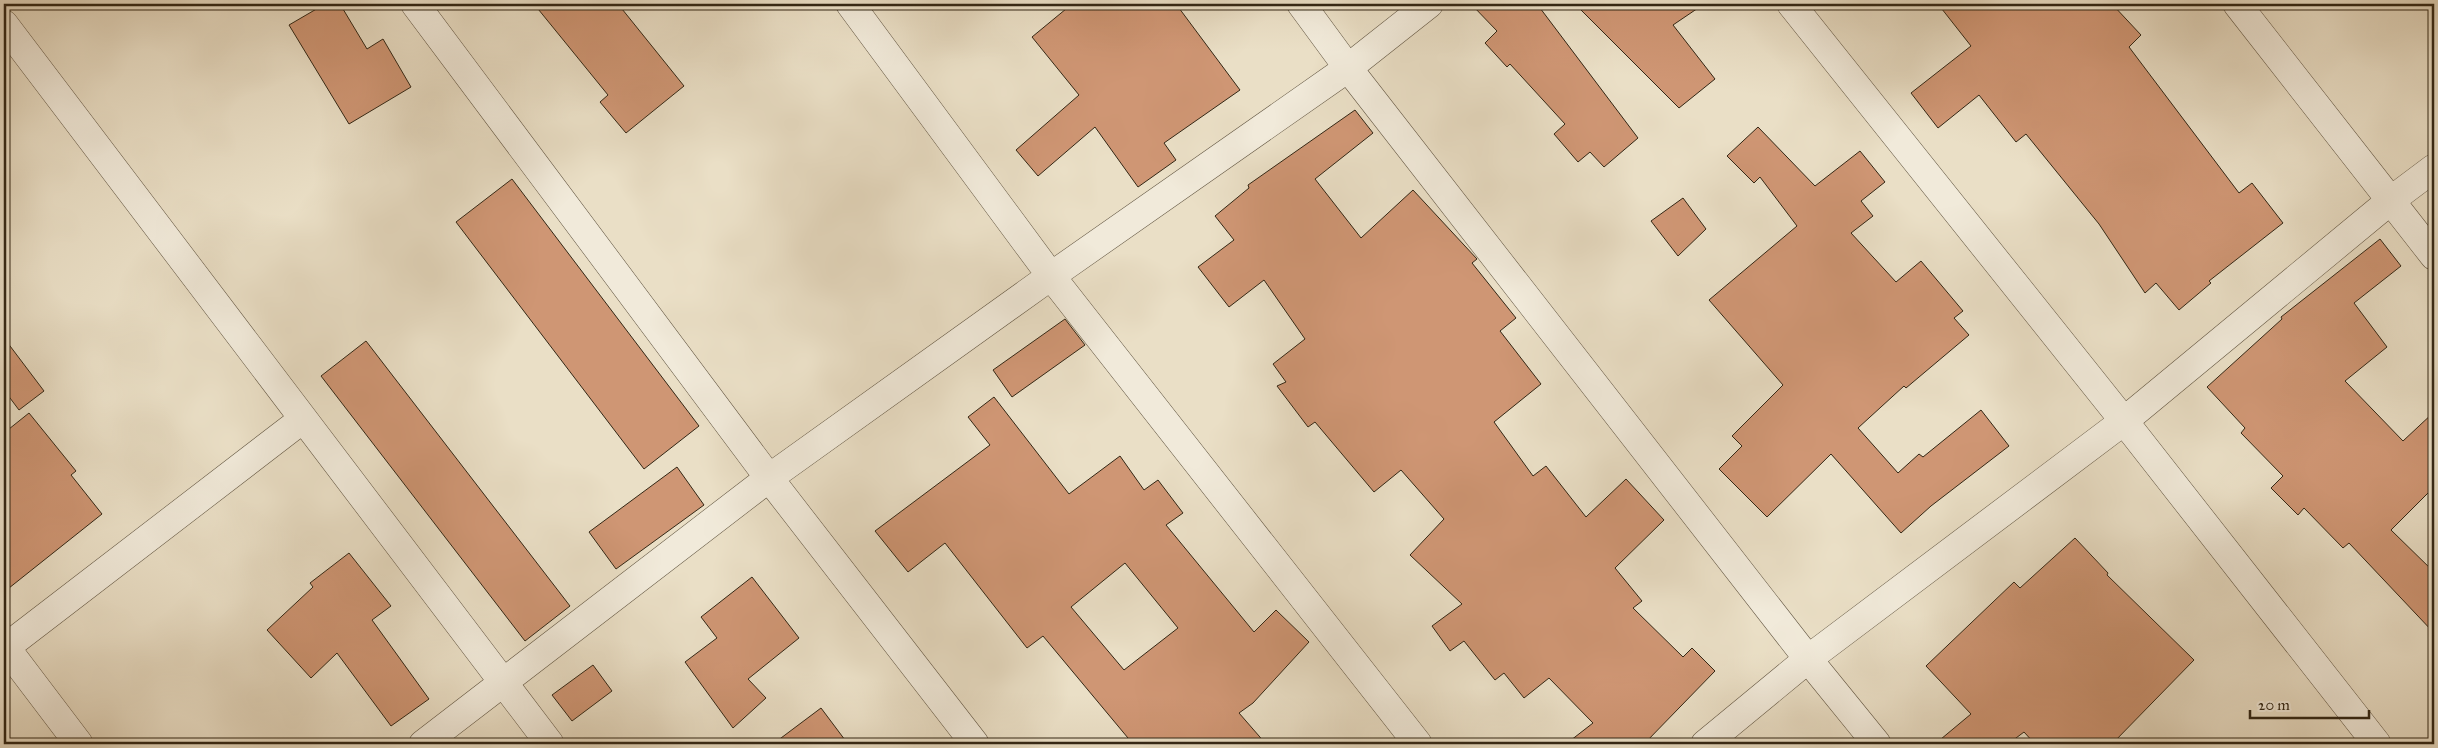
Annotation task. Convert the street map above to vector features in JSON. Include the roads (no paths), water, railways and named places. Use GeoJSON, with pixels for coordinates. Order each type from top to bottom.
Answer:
{"type":"FeatureCollection","features":[{"type":"Feature","properties":{"kind":"street"},"geometry":{"type":"LineString","coordinates":[[415,4],[769,478],[975,744]]}},
{"type":"Feature","properties":{"kind":"street"},"geometry":{"type":"LineString","coordinates":[[850,4],[1051,276],[1418,744]]}},
{"type":"Feature","properties":{"kind":"street"},"geometry":{"type":"LineString","coordinates":[[1301,4],[1348,68],[1808,659],[1877,744]]}},
{"type":"Feature","properties":{"kind":"street"},"geometry":{"type":"LineString","coordinates":[[423,744],[504,684],[769,478],[1051,276],[1348,68],[1429,4]]}},
{"type":"Feature","properties":{"kind":"street"},"geometry":{"type":"LineString","coordinates":[[1791,4],[2124,421],[2377,744]]}},
{"type":"Feature","properties":{"kind":"street"},"geometry":{"type":"LineString","coordinates":[[2237,4],[2434,256]]}},
{"type":"Feature","properties":{"kind":"street"},"geometry":{"type":"LineString","coordinates":[[4,24],[550,744]]}},
{"type":"Feature","properties":{"kind":"street"},"geometry":{"type":"LineString","coordinates":[[1705,744],[1808,659],[2124,421],[2390,201],[2434,168]]}},
{"type":"Feature","properties":{"kind":"street"},"geometry":{"type":"LineString","coordinates":[[78,744],[5,646],[303,419]]}}]}
